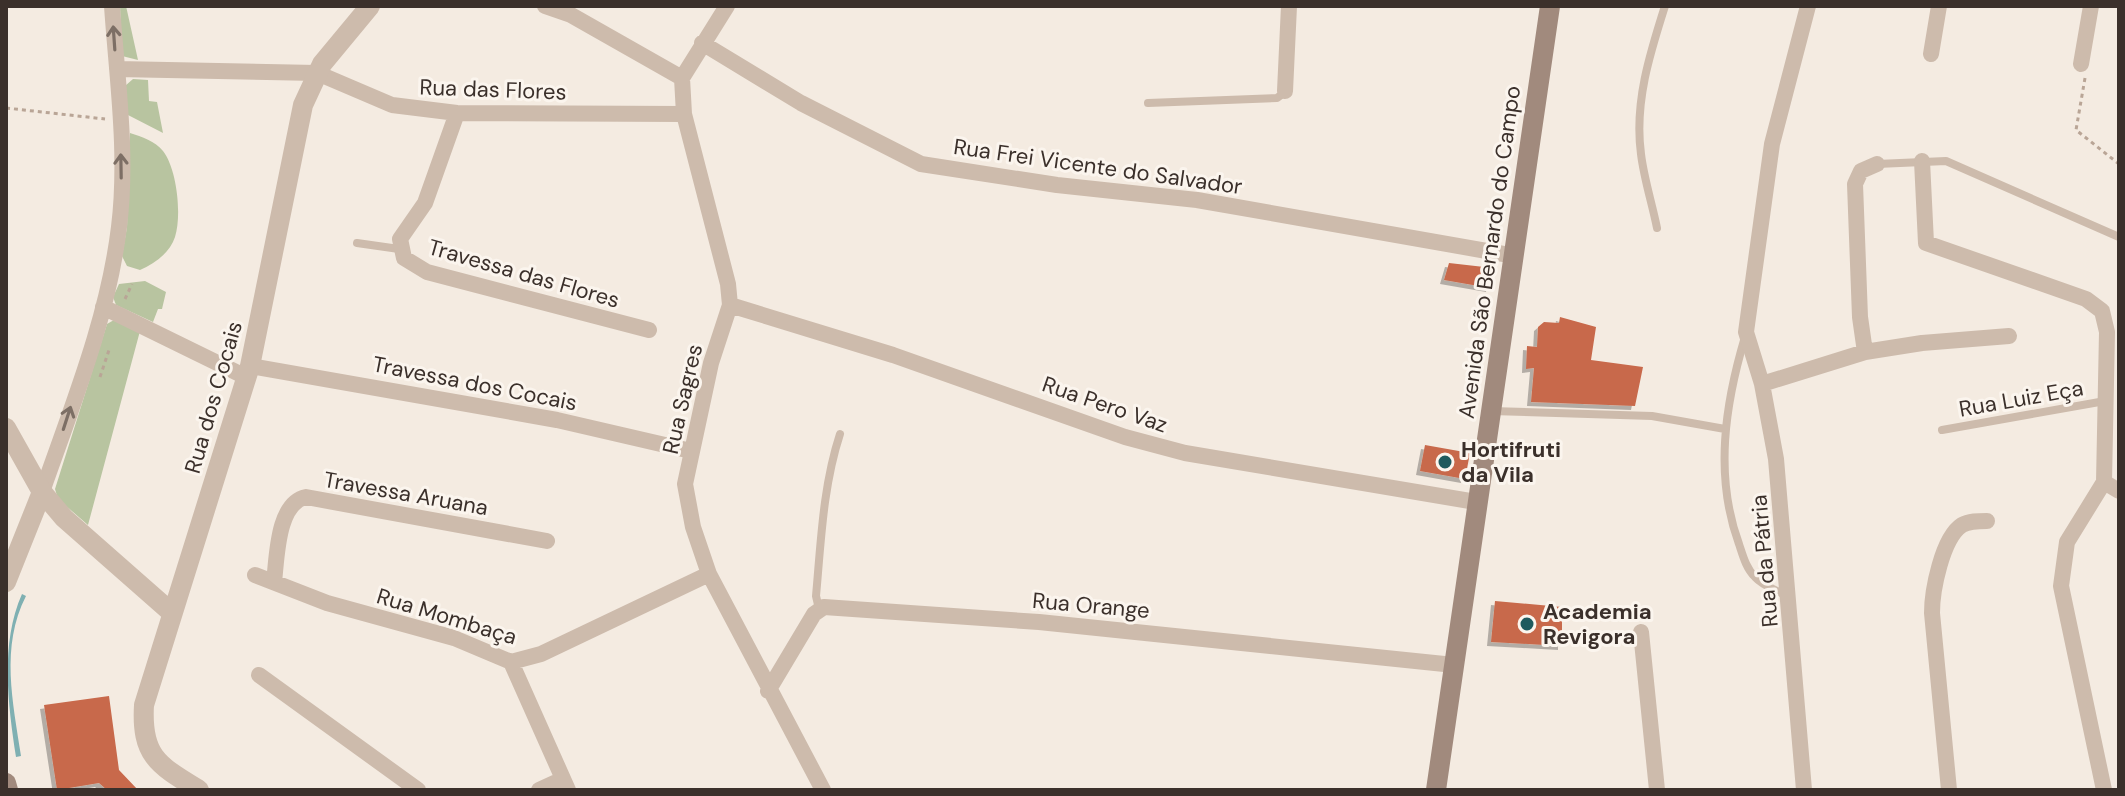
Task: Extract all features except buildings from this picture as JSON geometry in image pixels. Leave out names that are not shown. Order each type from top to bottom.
[{"type":"main road","name":"Avenida São Bernardo do Campo","points":[[1436,790],[1550,6]]},
{"type":"main road","points":[[6,783],[8,790]]},
{"type":"street","points":[[6,582],[42,492],[103,307],[119,226],[120,121],[112,6]]},
{"type":"street","name":"Rua dos Cocais","points":[[199,790],[156,761],[144,741],[144,705],[248,372],[301,114],[317,73],[370,6]]},
{"type":"street","points":[[545,6],[571,15],[682,78],[727,6]]},
{"type":"street","points":[[1285,91],[1289,6]]},
{"type":"street","points":[[1746,332],[1772,144],[1808,6]]},
{"type":"street","points":[[1931,54],[1939,6]]},
{"type":"street","points":[[2081,64],[2091,6]]},
{"type":"street","name":"Rua Frei Vicente do Salvador","points":[[702,43],[801,103],[921,164],[1057,185],[1197,200],[1515,256]]},
{"type":"street","name":"Rua das Flores","points":[[117,69],[317,73],[392,105],[457,113],[684,114]]},
{"type":"street","name":"Rua Sagres","points":[[682,78],[684,114],[728,284],[730,305],[711,363],[685,484],[693,527],[709,574],[768,691],[823,790]]},
{"type":"street","name":"Travessa das Flores","points":[[457,113],[425,203],[400,239],[399,249],[404,258],[427,272],[649,330]]},
{"type":"street","points":[[1922,161],[1926,243],[2086,299],[2102,311],[2113,334],[2105,401],[2112,486],[2067,542],[2061,586],[2104,790]]},
{"type":"street","points":[[1865,352],[1860,317],[1855,184],[1861,171],[1877,164]]},
{"type":"street","name":"Rua Pero Vaz","points":[[730,305],[893,355],[1155,445],[1476,502]]},
{"type":"street","name":"Travessa dos Cocais","points":[[103,307],[248,372],[557,420],[691,451]]},
{"type":"street","name":"Rua da Pátria","points":[[1746,332],[1762,384],[1776,459],[1804,790]]},
{"type":"street","points":[[1762,384],[1865,352],[1922,343],[2009,336]]},
{"type":"street","points":[[6,428],[42,492],[64,518],[172,613]]},
{"type":"street","name":"Travessa Aruana","points":[[274,582],[286,515],[294,503],[306,497],[547,541]]},
{"type":"street","points":[[1949,790],[1932,613],[1933,585],[1953,533],[1969,522],[1987,521]]},
{"type":"street","name":"Rua Mombaça","points":[[255,575],[327,603],[454,638],[511,662],[541,654],[709,574]]},
{"type":"street","points":[[768,691],[819,609]]},
{"type":"street","name":"Rua Orange","points":[[819,609],[1039,622],[1454,665]]},
{"type":"street","points":[[1641,632],[1657,790]]},
{"type":"street","points":[[511,662],[566,784],[539,790]]},
{"type":"street","points":[[259,675],[418,790]]},
{"type":"lane","points":[[1657,228],[1641,154],[1640,126],[1647,61],[1665,6]]},
{"type":"lane","points":[[1148,103],[1277,98],[1285,91]]},
{"type":"lane","points":[[1877,164],[1946,161],[2119,237]]},
{"type":"lane","points":[[357,243],[399,249]]},
{"type":"lane","points":[[1746,332],[1730,386],[1725,429],[1730,521],[1748,569],[1764,584],[1789,597]]},
{"type":"lane","name":"Rua Luiz Eça","points":[[1942,430],[2105,401]]},
{"type":"lane","points":[[1490,411],[1652,416],[1725,429]]},
{"type":"lane","points":[[819,609],[816,596],[825,504],[830,464],[840,434]]},
{"type":"path","points":[[2081,64],[2087,71],[2076,130],[2119,164]]},
{"type":"path","points":[[6,108],[120,121]]},
{"type":"path","points":[[121,308],[132,284]]},
{"type":"green space","points":[[120,6],[126,6],[138,60],[122,56]]},
{"type":"green space","points":[[133,79],[148,80],[149,101],[157,102],[163,133],[128,115],[125,86]]},
{"type":"green space","points":[[130,133],[152,142],[163,151],[172,169],[178,205],[173,243],[161,257],[140,270],[127,266],[122,256],[127,227]]},
{"type":"green space","points":[[145,281],[166,292],[162,309],[158,309],[153,322],[116,305],[113,297],[119,284]]},
{"type":"green space","points":[[114,320],[140,331],[88,525],[58,499],[55,489],[107,324]]},
{"type":"water","points":[[22,594],[26,596],[18,615],[11,655],[12,695],[21,756],[16,757],[10,716],[8,653],[15,613]]},
{"type":"place","name":"Hortifruti da Vila","points":[[1445,462]]},
{"type":"place","name":"Academia Revigora","points":[[1527,624]]}]
